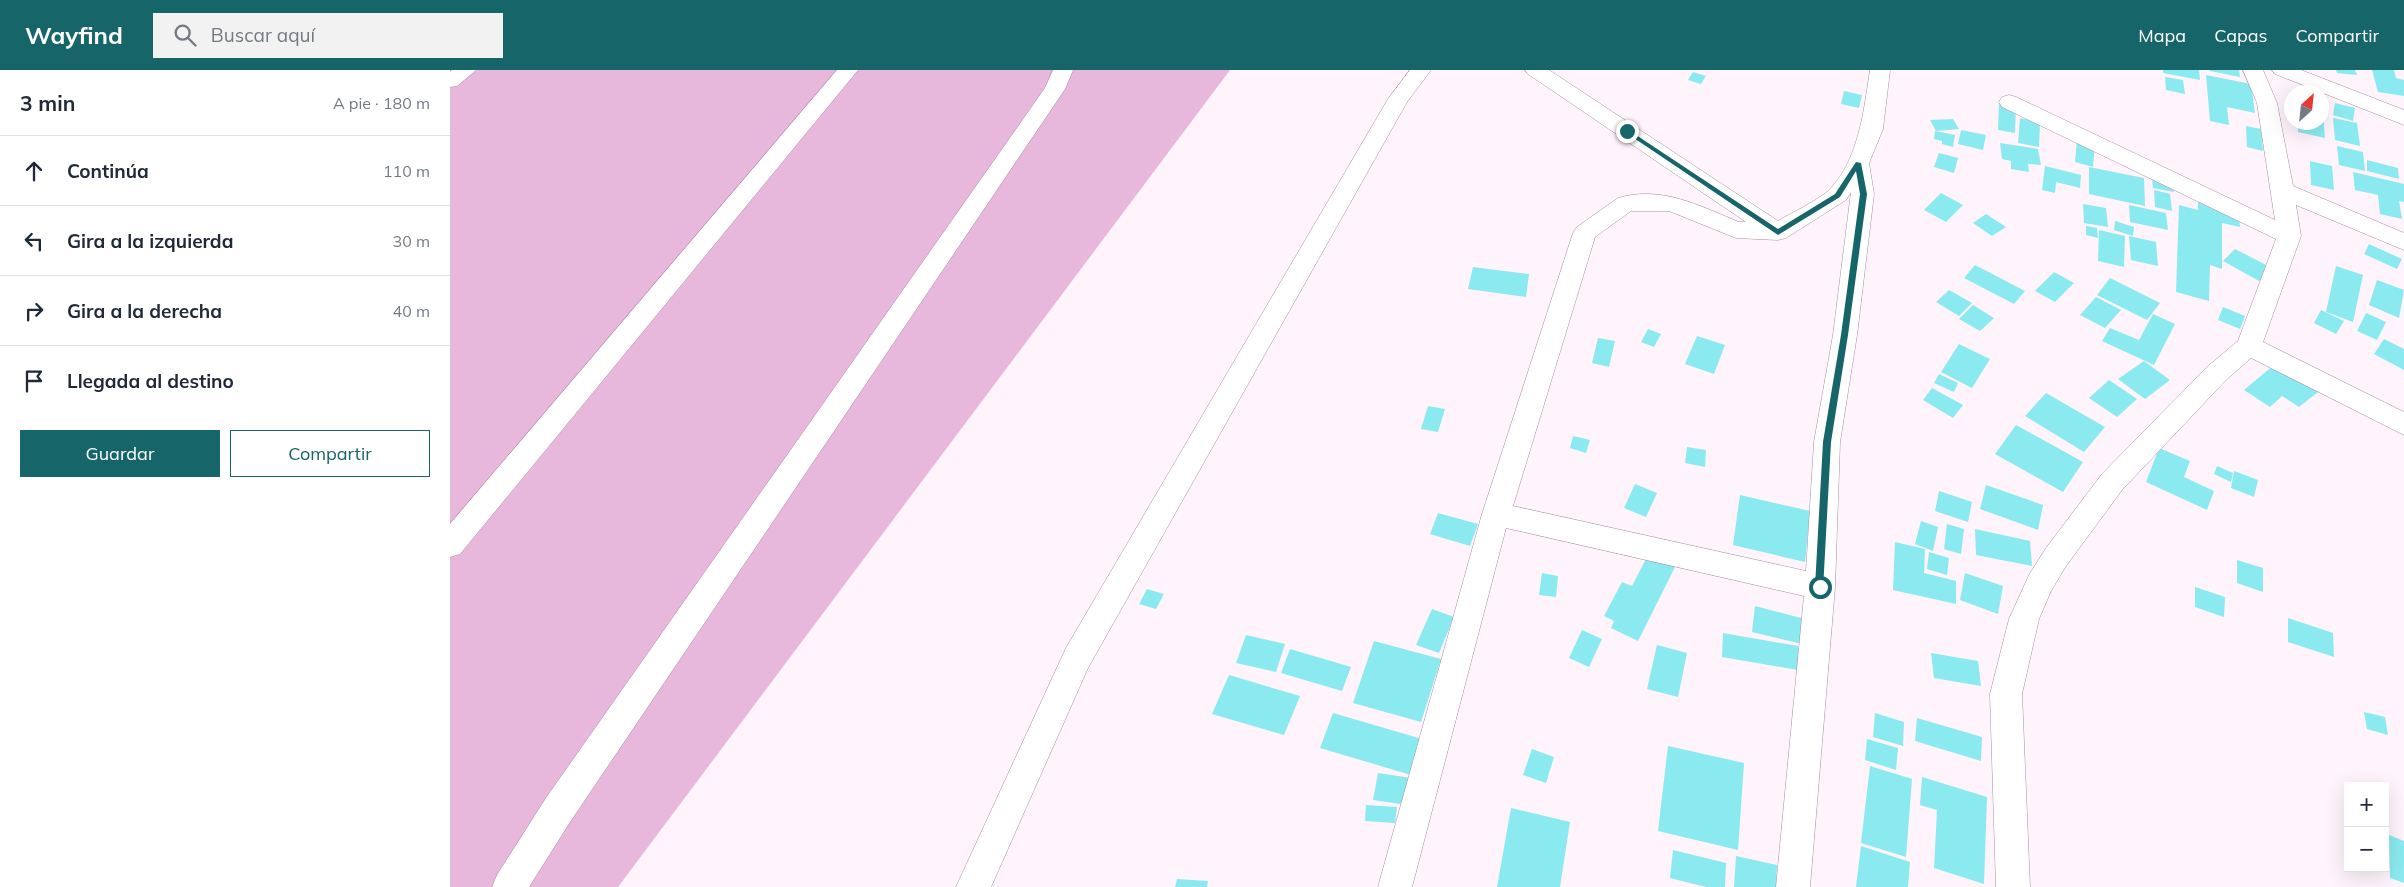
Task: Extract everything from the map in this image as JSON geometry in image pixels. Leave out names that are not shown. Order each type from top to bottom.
[{"type":"street","points":[[450,81],[466,70]]},
{"type":"street","points":[[450,545],[848,70]]},
{"type":"street","points":[[509,887],[575,786],[1055,89],[1064,70]]},
{"type":"street","points":[[973,887],[1077,658],[1398,99],[1421,70]]},
{"type":"street","points":[[1535,70],[1778,232]]},
{"type":"street","points":[[2013,887],[2008,795],[2006,694],[2024,619],[2039,584],[2056,557],[2112,482],[2216,374],[2249,346],[2288,236],[2283,190],[2267,103],[2253,70]]},
{"type":"street","points":[[2282,70],[2404,118]]},
{"type":"street","points":[[1395,887],[1496,514],[1585,233],[1626,203],[1672,204],[1736,230],[1778,232],[1838,195],[1858,163],[1872,129],[1877,71]]},
{"type":"street","points":[[2009,102],[2288,236]]},
{"type":"street","points":[[1793,887],[1820,587],[1827,442],[1845,335],[1863,194],[1858,163]]},
{"type":"street","points":[[2283,190],[2404,242]]},
{"type":"street","points":[[2249,346],[2404,424]]},
{"type":"street","points":[[1496,514],[1820,587]]},
{"type":"shaded area","points":[[450,70],[1230,70],[618,887],[450,887]]},
{"type":"building","points":[[2163,70],[2199,70],[2200,80],[2163,73]]},
{"type":"building","points":[[2239,70],[2240,77],[2210,71]]},
{"type":"building","points":[[2336,70],[2355,70],[2357,75],[2337,73]]},
{"type":"building","points":[[2372,70],[2394,70],[2396,78],[2404,80],[2404,96],[2378,92]]},
{"type":"building","points":[[1693,72],[1706,76],[1701,84],[1688,80]]},
{"type":"building","points":[[2206,75],[2251,84],[2255,113],[2227,107],[2229,125],[2210,121]]},
{"type":"building","points":[[2165,77],[2183,80],[2185,94],[2166,90]]},
{"type":"building","points":[[1844,91],[1862,95],[1859,108],[1841,104]]},
{"type":"building","points":[[1999,103],[2016,106],[2015,133],[1998,130]]},
{"type":"building","points":[[2335,103],[2355,108],[2353,121],[2333,115]]},
{"type":"building","points":[[2020,118],[2040,122],[2039,147],[2018,143]]},
{"type":"building","points":[[2333,118],[2357,123],[2360,146],[2335,140]]},
{"type":"building","points":[[1953,119],[1959,129],[1936,131],[1930,120]]},
{"type":"building","points":[[2246,126],[2261,129],[2263,151],[2247,147]]},
{"type":"building","points":[[1961,130],[1986,135],[1983,150],[1958,144]]},
{"type":"building","points":[[2298,130],[2324,130],[2325,138],[2298,132]]},
{"type":"building","points":[[1935,131],[1955,135],[1953,147],[1942,144],[1942,141],[1934,139]]},
{"type":"building","points":[[2077,140],[2095,145],[2093,167],[2075,162]]},
{"type":"building","points":[[2000,143],[2038,149],[2041,165],[2028,164],[2029,172],[2011,169],[2011,161],[2002,159]]},
{"type":"building","points":[[2337,146],[2363,152],[2365,171],[2339,165]]},
{"type":"building","points":[[1939,153],[1958,158],[1954,173],[1934,167]]},
{"type":"building","points":[[2367,160],[2398,168],[2399,179],[2367,171]]},
{"type":"building","points":[[2310,161],[2332,166],[2334,190],[2311,185]]},
{"type":"building","points":[[2045,166],[2081,175],[2080,188],[2056,182],[2055,193],[2042,190]]},
{"type":"building","points":[[2089,167],[2144,178],[2145,206],[2089,194]]},
{"type":"building","points":[[2353,172],[2404,184],[2404,202],[2399,201],[2402,219],[2380,214],[2378,195],[2355,190]]},
{"type":"building","points":[[2152,179],[2171,182],[2174,192],[2153,188]]},
{"type":"building","points":[[2154,190],[2170,194],[2172,211],[2155,207]]},
{"type":"building","points":[[1941,193],[1963,205],[1946,222],[1924,210]]},
{"type":"building","points":[[2198,200],[2239,217],[2240,227],[2222,223],[2222,269],[2210,265],[2209,301],[2176,292],[2179,205],[2198,210]]},
{"type":"building","points":[[2083,204],[2106,208],[2108,227],[2084,223]]},
{"type":"building","points":[[2129,205],[2166,213],[2168,230],[2130,222]]},
{"type":"building","points":[[1986,214],[2006,227],[1992,236],[1973,223]]},
{"type":"building","points":[[2115,221],[2134,227],[2133,236],[2114,230]]},
{"type":"building","points":[[2086,226],[2097,228],[2098,238],[2086,235]]},
{"type":"building","points":[[2099,230],[2125,236],[2124,267],[2098,261]]},
{"type":"building","points":[[2129,236],[2156,242],[2158,266],[2131,260]]},
{"type":"building","points":[[2369,244],[2402,259],[2397,269],[2364,254]]},
{"type":"building","points":[[2235,249],[2272,268],[2259,281],[2223,261]]},
{"type":"building","points":[[1975,265],[2025,291],[2014,304],[1964,278]]},
{"type":"building","points":[[2336,266],[2363,275],[2353,322],[2326,312]]},
{"type":"building","points":[[1473,267],[1529,274],[1526,297],[1468,289]]},
{"type":"building","points":[[2054,272],[2074,283],[2055,302],[2035,291]]},
{"type":"building","points":[[2110,278],[2160,303],[2147,320],[2097,295]]},
{"type":"building","points":[[2377,280],[2404,290],[2399,318],[2369,305]]},
{"type":"building","points":[[1949,290],[1972,303],[1959,316],[1936,302]]},
{"type":"building","points":[[2096,297],[2121,310],[2105,328],[2080,315]]},
{"type":"building","points":[[1973,305],[1994,318],[1980,331],[1959,319]]},
{"type":"building","points":[[2223,307],[2245,316],[2240,329],[2218,320]]},
{"type":"building","points":[[2321,310],[2344,321],[2336,334],[2314,323]]},
{"type":"building","points":[[2366,313],[2386,322],[2377,340],[2357,331]]},
{"type":"building","points":[[2153,314],[2175,324],[2154,365],[2102,341],[2110,328],[2139,340]]},
{"type":"building","points":[[1648,329],[1661,334],[1654,347],[1641,342]]},
{"type":"building","points":[[1697,336],[1725,345],[1714,374],[1685,364]]},
{"type":"building","points":[[1598,338],[1615,341],[1609,367],[1592,363]]},
{"type":"building","points":[[2384,339],[2404,349],[2404,370],[2374,354]]},
{"type":"building","points":[[1959,344],[1990,359],[1972,388],[1941,372]]},
{"type":"building","points":[[2144,361],[2170,380],[2145,399],[2118,379]]},
{"type":"building","points":[[2275,364],[2318,392],[2299,407],[2282,396],[2270,407],[2244,390]]},
{"type":"building","points":[[1939,374],[1958,383],[1954,392],[1934,383]]},
{"type":"building","points":[[2109,380],[2137,399],[2117,417],[2089,398]]},
{"type":"building","points":[[1932,388],[1963,405],[1953,418],[1923,400]]},
{"type":"building","points":[[2046,393],[2105,427],[2084,452],[2025,416]]},
{"type":"building","points":[[1428,406],[1445,409],[1438,432],[1421,429]]},
{"type":"building","points":[[2016,425],[2083,462],[2063,492],[1995,454]]},
{"type":"building","points":[[1573,436],[1590,440],[1586,453],[1570,448]]},
{"type":"building","points":[[1687,447],[1706,450],[1705,467],[1685,463]]},
{"type":"building","points":[[2159,448],[2190,461],[2184,477],[2214,491],[2207,510],[2146,482]]},
{"type":"building","points":[[2217,466],[2233,473],[2231,482],[2214,474]]},
{"type":"building","points":[[2234,471],[2258,480],[2254,497],[2231,488]]},
{"type":"building","points":[[1635,484],[1657,493],[1646,517],[1624,508]]},
{"type":"building","points":[[1986,485],[2043,505],[2038,530],[1980,509]]},
{"type":"building","points":[[1939,491],[1972,502],[1968,522],[1935,511]]},
{"type":"building","points":[[1740,495],[1810,511],[1805,562],[1733,545]]},
{"type":"building","points":[[1438,513],[1478,524],[1470,546],[1430,534]]},
{"type":"building","points":[[1921,521],[1938,527],[1933,551],[1915,544]]},
{"type":"building","points":[[1947,524],[1964,529],[1961,554],[1944,549]]},
{"type":"building","points":[[1975,529],[2030,541],[2032,566],[1976,555]]},
{"type":"building","points":[[1895,542],[1925,549],[1924,573],[1956,581],[1956,604],[1893,590]]},
{"type":"building","points":[[1650,551],[1677,563],[1638,641],[1611,628],[1614,621],[1604,616],[1622,582],[1632,586]]},
{"type":"building","points":[[1929,552],[1949,558],[1947,575],[1927,569]]},
{"type":"building","points":[[2237,560],[2263,568],[2263,592],[2237,583]]},
{"type":"building","points":[[1542,573],[1558,576],[1556,597],[1539,595]]},
{"type":"building","points":[[1965,573],[2003,586],[1998,614],[1960,600]]},
{"type":"building","points":[[2195,587],[2225,597],[2224,617],[2195,607]]},
{"type":"building","points":[[1147,589],[1164,594],[1156,609],[1139,604]]},
{"type":"building","points":[[1755,606],[1805,619],[1802,644],[1752,632]]},
{"type":"building","points":[[1432,609],[1454,617],[1439,653],[1416,645]]},
{"type":"building","points":[[2288,618],[2333,633],[2334,657],[2288,642]]},
{"type":"building","points":[[1582,630],[1602,639],[1589,667],[1569,658]]},
{"type":"building","points":[[1723,633],[1798,646],[1798,670],[1722,657]]},
{"type":"building","points":[[1246,635],[1285,644],[1276,672],[1236,663]]},
{"type":"building","points":[[1374,641],[1441,659],[1421,722],[1353,703]]},
{"type":"building","points":[[1657,645],[1687,653],[1678,697],[1647,689]]},
{"type":"building","points":[[1290,649],[1351,667],[1342,691],[1281,673]]},
{"type":"building","points":[[1931,653],[1978,661],[1981,686],[1934,678]]},
{"type":"building","points":[[1229,675],[1300,696],[1284,735],[1212,714]]},
{"type":"building","points":[[2364,712],[2385,717],[2388,735],[2367,729]]},
{"type":"building","points":[[1333,713],[1422,739],[1411,775],[1320,748]]},
{"type":"building","points":[[1875,713],[1904,722],[1903,746],[1873,737]]},
{"type":"building","points":[[1917,718],[1982,737],[1981,761],[1915,741]]},
{"type":"building","points":[[1867,739],[1898,748],[1896,770],[1865,760]]},
{"type":"building","points":[[1668,746],[1744,763],[1738,850],[1658,831]]},
{"type":"building","points":[[1532,749],[1554,757],[1546,783],[1523,775]]},
{"type":"building","points":[[1870,766],[1912,779],[1906,857],[1861,843]]},
{"type":"building","points":[[1378,773],[1411,778],[1407,805],[1373,800]]},
{"type":"building","points":[[1922,777],[1987,797],[1984,884],[1934,868],[1937,810],[1920,805]]},
{"type":"building","points":[[1366,805],[1397,807],[1395,823],[1365,821]]},
{"type":"building","points":[[1511,808],[1570,822],[1560,887],[1497,887]]},
{"type":"building","points":[[2389,835],[2404,841],[2404,883],[2390,878]]},
{"type":"building","points":[[1861,846],[1910,862],[1908,887],[1856,887]]},
{"type":"building","points":[[1673,850],[1726,863],[1725,887],[1706,887],[1670,878]]},
{"type":"building","points":[[1736,856],[1777,865],[1776,887],[1734,887]]},
{"type":"building","points":[[1177,879],[1208,881],[1207,887],[1175,887]]},
{"type":"route","points":[[1627,131],[1778,232],[1812,213],[1838,195],[1858,163],[1863,194],[1845,335],[1827,442],[1820,587]]}]
